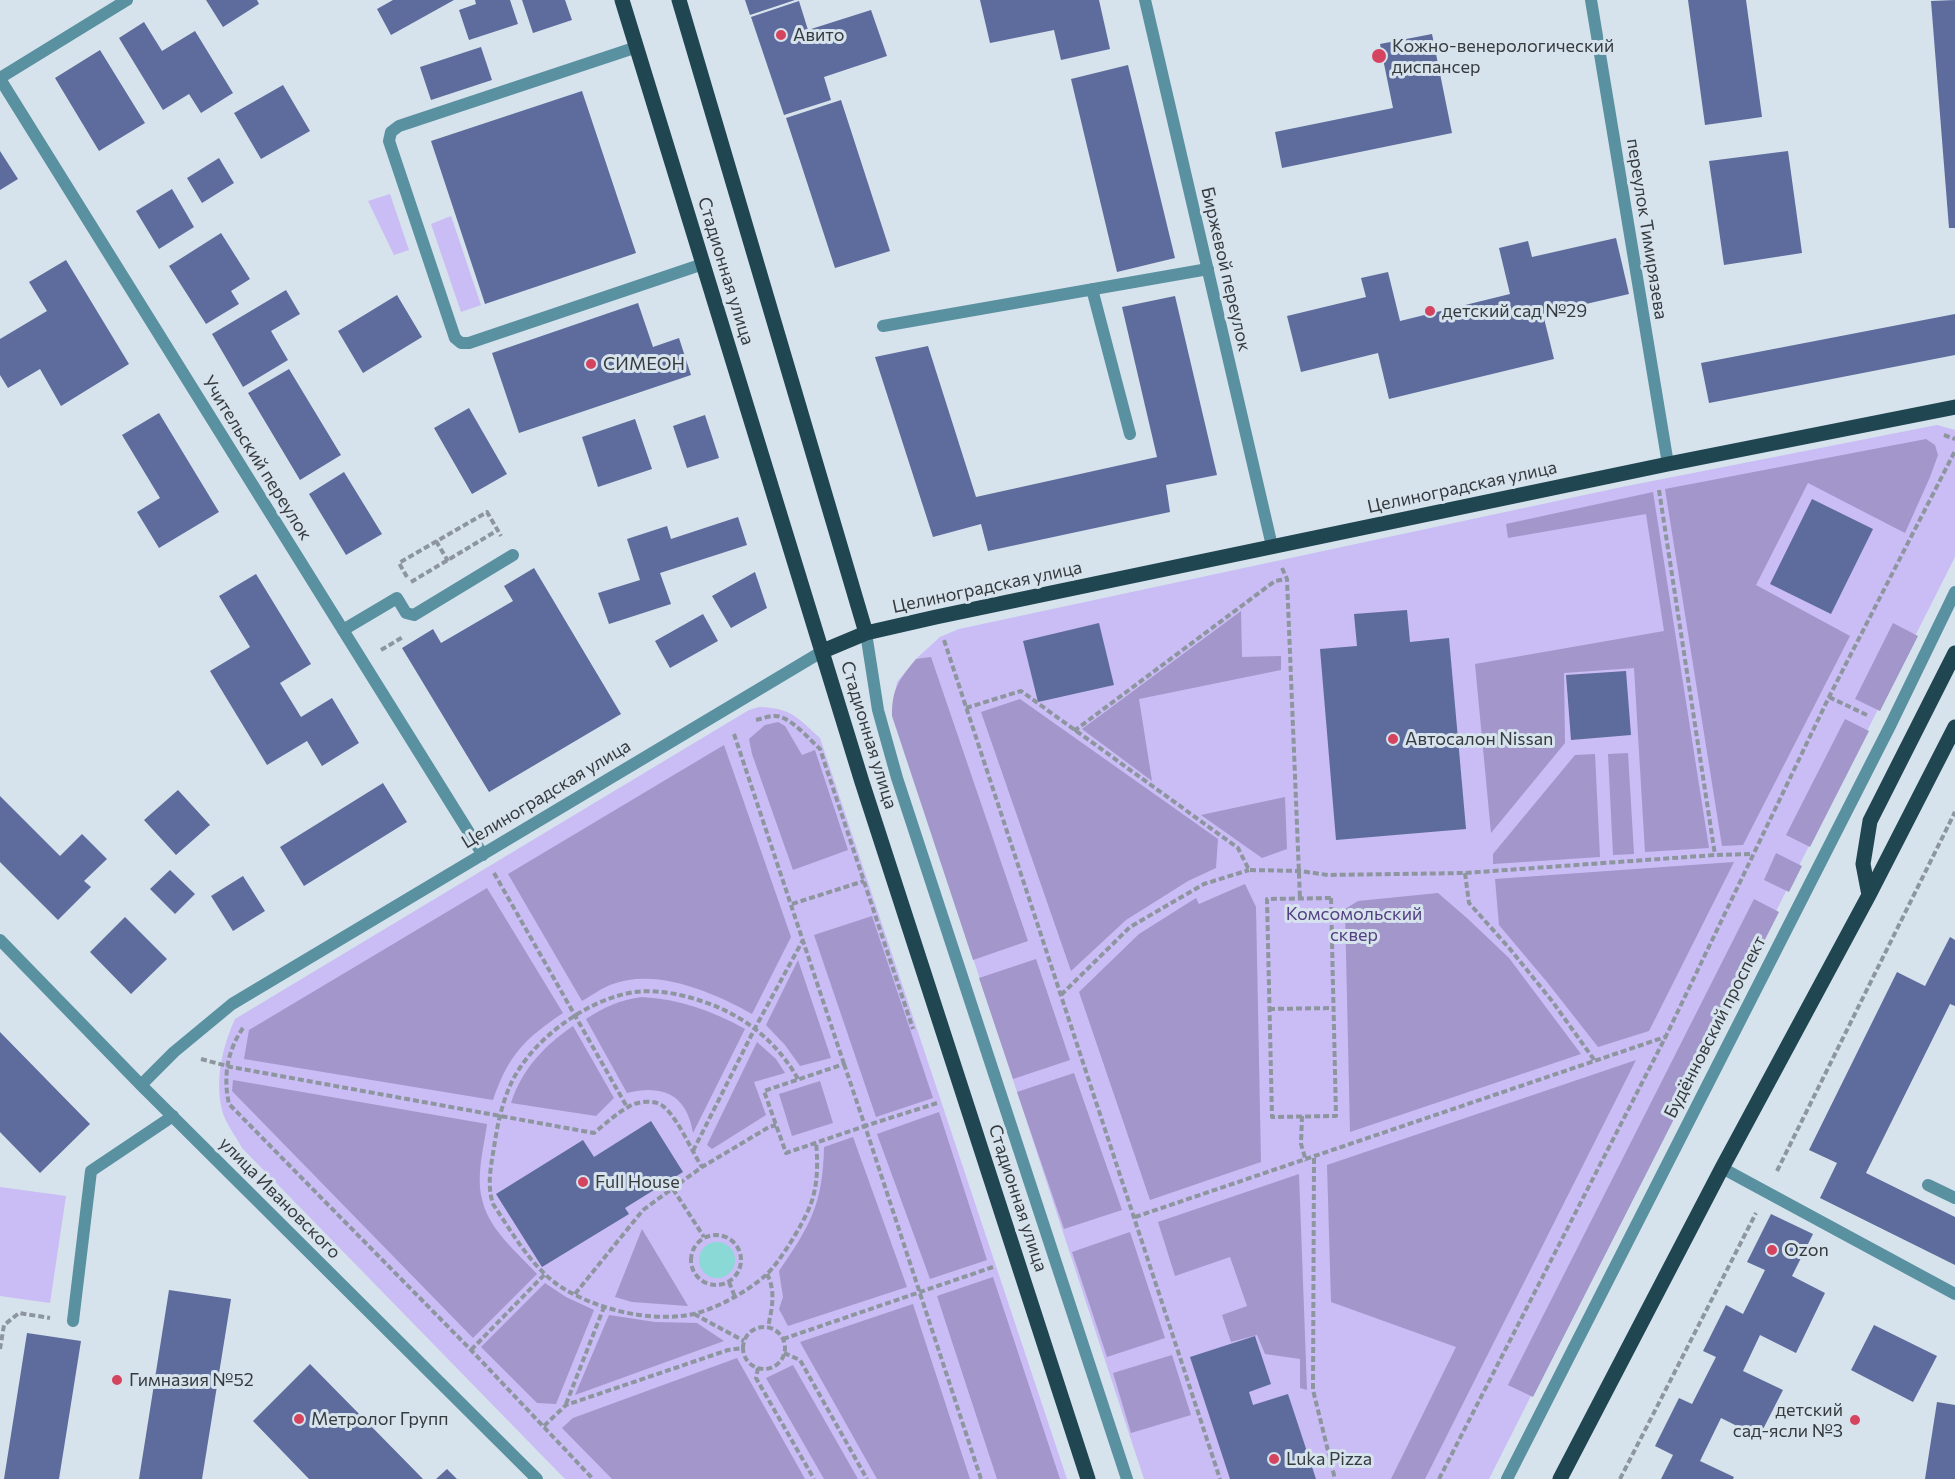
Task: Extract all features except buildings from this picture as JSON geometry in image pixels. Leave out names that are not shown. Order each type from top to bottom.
[{"type":"main road","name":"Стадионная улица","points":[[622,0],[862,782],[1088,1479]]},
{"type":"main road","name":"Стадионная улица","points":[[679,0],[866,633]]},
{"type":"main road","name":"Целиноградская улица","points":[[822,651],[866,633],[936,617],[1668,464],[1955,407]]},
{"type":"main road","points":[[1869,895],[1863,864],[1870,821],[1955,653]]},
{"type":"main road","points":[[1560,1479],[1722,1168],[1869,895],[1955,727]]},
{"type":"street","points":[[0,79],[127,0]]},
{"type":"street","name":"Биржевой переулок","points":[[1145,0],[1272,546]]},
{"type":"street","name":"переулок Тимирязева","points":[[1591,0],[1668,464]]},
{"type":"street","points":[[637,47],[399,126],[391,132],[389,141],[455,338],[461,343],[469,343],[704,264]]},
{"type":"street","name":"Учительский переулок","points":[[0,79],[483,855]]},
{"type":"street","points":[[883,326],[1208,269]]},
{"type":"street","points":[[1092,289],[1130,434]]},
{"type":"street","points":[[343,630],[397,598],[406,613],[414,615],[513,555]]},
{"type":"street","name":"Будённовский проспект","points":[[1507,1479],[1879,747],[1955,592]]},
{"type":"street","name":"Стадионная улица","points":[[866,633],[878,710],[897,778],[1126,1479]]},
{"type":"street","name":"Целиноградская улица","points":[[141,1085],[174,1052],[232,1004],[822,651]]},
{"type":"street","name":"улица Ивановского","points":[[0,940],[141,1085],[537,1479]]},
{"type":"street","points":[[73,1321],[91,1171],[173,1116]]},
{"type":"street","points":[[1722,1168],[1955,1294]]},
{"type":"street","points":[[1928,1185],[1955,1198]]},
{"type":"path","points":[[1439,1479],[1666,1036],[1829,697],[1955,451]]},
{"type":"path","points":[[1658,483],[1715,855]]},
{"type":"path","points":[[410,582],[399,563],[487,512],[513,555]]},
{"type":"path","points":[[397,598],[394,592],[498,530]]},
{"type":"path","points":[[1272,546],[1287,579],[1300,899]]},
{"type":"path","points":[[1073,731],[1275,581],[1287,579]]},
{"type":"path","points":[[936,617],[1220,1479]]},
{"type":"path","points":[[966,708],[1021,692],[1238,848],[1249,870]]},
{"type":"path","points":[[748,725],[767,717],[780,716],[820,749]]},
{"type":"path","points":[[741,730],[734,734],[981,1479]]},
{"type":"path","points":[[1620,1479],[1955,812]]},
{"type":"path","points":[[1061,994],[1130,927],[1204,884],[1249,870],[1300,871],[1328,875],[1465,873],[1753,854]]},
{"type":"path","points":[[483,855],[627,1107]]},
{"type":"path","points":[[495,876],[505,870]]},
{"type":"path","points":[[1465,873],[1470,903],[1552,1001],[1595,1061]]},
{"type":"path","points":[[792,904],[864,881]]},
{"type":"path","points":[[1331,898],[1336,1116],[1272,1117],[1267,900],[1300,899],[1331,898]]},
{"type":"path","points":[[692,1152],[803,939]]},
{"type":"path","points":[[798,1079],[774,1044],[755,1028],[728,1011],[663,991],[635,992],[606,999],[575,1016],[549,1035],[527,1059],[510,1086],[499,1117],[489,1173],[491,1198],[519,1243],[545,1274],[565,1290],[604,1307],[655,1316],[694,1314],[735,1297],[767,1274],[790,1242],[811,1205],[818,1165],[816,1142]]},
{"type":"path","points":[[1269,1009],[1334,1008]]},
{"type":"path","points":[[244,1026],[235,1040],[226,1066],[226,1089],[229,1104],[471,1350],[594,1479]]},
{"type":"path","points":[[1135,1217],[1306,1161],[1666,1036]]},
{"type":"path","points":[[174,1052],[226,1066],[594,1133],[627,1107],[649,1102],[657,1103],[664,1107],[673,1118],[702,1167]]},
{"type":"path","points":[[844,1064],[764,1091],[786,1153],[937,1103]]},
{"type":"path","points":[[1302,1116],[1301,1144],[1306,1161]]},
{"type":"path","points":[[575,1294],[643,1210],[702,1167],[776,1125]]},
{"type":"path","points":[[1314,1158],[1313,1390],[1335,1479]]},
{"type":"path","points":[[674,1189],[704,1237]]},
{"type":"path","points":[[711,1234],[728,1238],[740,1251],[740,1268],[729,1282],[711,1285],[696,1276],[690,1260],[696,1244],[704,1237],[711,1234]]},
{"type":"path","points":[[783,1339],[993,1267]]},
{"type":"path","points":[[471,1350],[545,1274]]},
{"type":"path","points":[[767,1274],[771,1281],[772,1292],[772,1309],[768,1327]]},
{"type":"path","points":[[729,1282],[735,1297]]},
{"type":"path","points":[[566,1405],[604,1307]]},
{"type":"path","points":[[0,1348],[4,1325],[19,1313],[73,1321]]},
{"type":"path","points":[[694,1314],[744,1341]]},
{"type":"path","points":[[768,1327],[780,1334],[783,1339],[784,1353],[777,1364],[772,1367],[758,1368],[747,1361],[743,1348],[744,1341],[753,1329],[768,1327]]},
{"type":"path","points":[[544,1426],[566,1405],[728,1350],[743,1348]]},
{"type":"path","points":[[784,1353],[800,1360],[867,1479]]},
{"type":"path","points":[[758,1368],[756,1378],[814,1479]]},
{"type":"green space","points":[[390,194],[409,250],[394,255],[368,201]]},
{"type":"green space","points":[[451,216],[481,305],[461,312],[431,224]]},
{"type":"green space","name":"Комсомольский сквер","points":[[1937,425],[1955,430],[1955,557],[1489,1479],[1144,1479],[892,711],[897,682],[917,658],[940,637],[959,629],[1622,487]]},
{"type":"green space","points":[[1926,439],[1935,445],[1938,455],[1905,533],[1808,483],[1756,585],[1850,636],[1743,845],[1722,846],[1665,489]]},
{"type":"green space","points":[[1653,492],[1709,848],[1645,852],[1634,668],[1564,673],[1565,743],[1491,833],[1475,664],[1664,631],[1646,514],[1508,538],[1506,524]]},
{"type":"green space","points":[[1241,611],[1242,657],[1281,656],[1281,670],[1139,699],[1152,781],[1082,729]]},
{"type":"green space","points":[[1893,623],[1918,636],[1880,711],[1855,699]]},
{"type":"green space","points":[[931,657],[1028,941],[973,960],[892,716],[893,698],[901,679],[916,659]]},
{"type":"green space","points":[[1020,699],[1218,839],[1216,868],[1188,881],[1126,920],[1071,971],[981,712]]},
{"type":"green space","points":[[759,707],[779,709],[793,715],[820,738],[1067,1479],[565,1479],[242,1148],[223,1115],[219,1087],[221,1064],[226,1041],[235,1019],[749,710]]},
{"type":"green space","points":[[1845,719],[1869,731],[1810,847],[1786,835]]},
{"type":"green space","points":[[778,722],[785,726],[802,755],[815,750],[848,850],[793,870],[752,754],[749,739],[765,725]]},
{"type":"green space","points":[[724,745],[791,937],[752,1014],[702,990],[665,980],[628,980],[610,985],[582,1001],[508,874]]},
{"type":"green space","points":[[1628,753],[1634,854],[1613,855],[1608,754]]},
{"type":"green space","points":[[1595,754],[1600,857],[1493,864],[1493,854],[1575,755]]},
{"type":"green space","points":[[1285,797],[1287,849],[1262,858],[1201,815]]},
{"type":"green space","points":[[1776,853],[1802,866],[1789,892],[1764,880]]},
{"type":"green space","points":[[1734,862],[1649,1031],[1598,1047],[1499,925],[1495,879]]},
{"type":"green space","points":[[1245,884],[1256,907],[1261,1162],[1150,1200],[1079,992],[1139,934],[1196,898],[1199,904]]},
{"type":"green space","points":[[487,888],[563,1013],[538,1031],[519,1050],[511,1060],[493,1100],[244,1059],[249,1030]]},
{"type":"green space","points":[[1438,893],[1509,958],[1581,1054],[1350,1132],[1345,909],[1358,901]]},
{"type":"green space","points":[[1754,899],[1779,912],[1533,1397],[1508,1385]]},
{"type":"green space","points":[[872,916],[933,1098],[876,1117],[814,935]]},
{"type":"green space","points":[[1036,959],[1070,1060],[1013,1079],[979,978]]},
{"type":"green space","points":[[798,960],[831,1058],[800,1066],[785,1045],[766,1025]]},
{"type":"green space","points":[[642,997],[669,1000],[695,1007],[745,1029],[693,1133],[685,1109],[671,1095],[652,1090],[627,1093],[586,1019],[612,1005]]},
{"type":"green space","points":[[573,1026],[614,1098],[596,1116],[511,1103],[521,1079],[535,1059]]},
{"type":"green space","points":[[757,1042],[776,1059],[785,1073],[754,1082],[766,1115],[712,1149],[707,1145]]},
{"type":"green space","points":[[1636,1060],[1425,1479],[1391,1479],[1456,1347],[1331,1302],[1327,1165]]},
{"type":"green space","points":[[1074,1073],[1122,1210],[1064,1229],[1017,1092]]},
{"type":"green space","points":[[233,1080],[487,1124],[480,1180],[485,1210],[505,1240],[537,1274],[473,1338],[232,1091]]},
{"type":"green space","points":[[820,1081],[833,1123],[792,1136],[779,1094]]},
{"type":"green space","points":[[939,1112],[987,1260],[930,1279],[877,1134]]},
{"type":"green space","points":[[853,1137],[907,1287],[788,1326],[779,1309],[783,1297],[779,1271],[799,1241],[813,1214],[821,1184],[824,1147]]},
{"type":"green space","points":[[1299,1174],[1307,1390],[1300,1388],[1300,1359],[1265,1354],[1257,1335],[1231,1342],[1222,1315],[1247,1306],[1230,1257],[1175,1276],[1158,1222]]},
{"type":"green space","points":[[0,1187],[66,1196],[50,1303],[0,1296]]},
{"type":"green space","points":[[642,1229],[688,1306],[632,1302],[615,1297]]},
{"type":"green space","points":[[1130,1232],[1165,1338],[1107,1357],[1072,1252]]},
{"type":"green space","points":[[993,1277],[1060,1479],[997,1479],[937,1296]]},
{"type":"green space","points":[[545,1283],[566,1297],[594,1310],[556,1404],[537,1403],[481,1347]]},
{"type":"green space","points":[[913,1304],[970,1479],[877,1479],[800,1342]]},
{"type":"green space","points":[[609,1315],[655,1322],[697,1323],[724,1341],[575,1395]]},
{"type":"green space","points":[[1172,1355],[1191,1415],[1131,1433],[1113,1373]]},
{"type":"green space","points":[[737,1358],[805,1479],[612,1479],[562,1428],[573,1418]]},
{"type":"green space","points":[[793,1365],[858,1479],[824,1479],[766,1378]]},
{"type":"shaded area","points":[[717,1242],[730,1247],[735,1260],[730,1273],[717,1278],[704,1273],[699,1260],[704,1247]]},
{"type":"place","name":"Авито","points":[[781,35]]},
{"type":"place","name":"Кожно-венерологический диспансер","points":[[1379,56]]},
{"type":"place","name":"детский сад №29","points":[[1430,311]]},
{"type":"place","name":"СИМЕОН","points":[[591,364]]},
{"type":"place","name":"Автосалон Nissan","points":[[1393,739]]},
{"type":"place","name":"Full House","points":[[583,1182]]},
{"type":"place","name":"Ozon","points":[[1772,1250]]},
{"type":"place","name":"Гимназия №52","points":[[117,1380]]},
{"type":"place","name":"Метролог Групп","points":[[299,1419]]},
{"type":"place","name":"детский сад-ясли №3","points":[[1855,1420]]},
{"type":"place","name":"Luka Pizza","points":[[1274,1459]]}]
